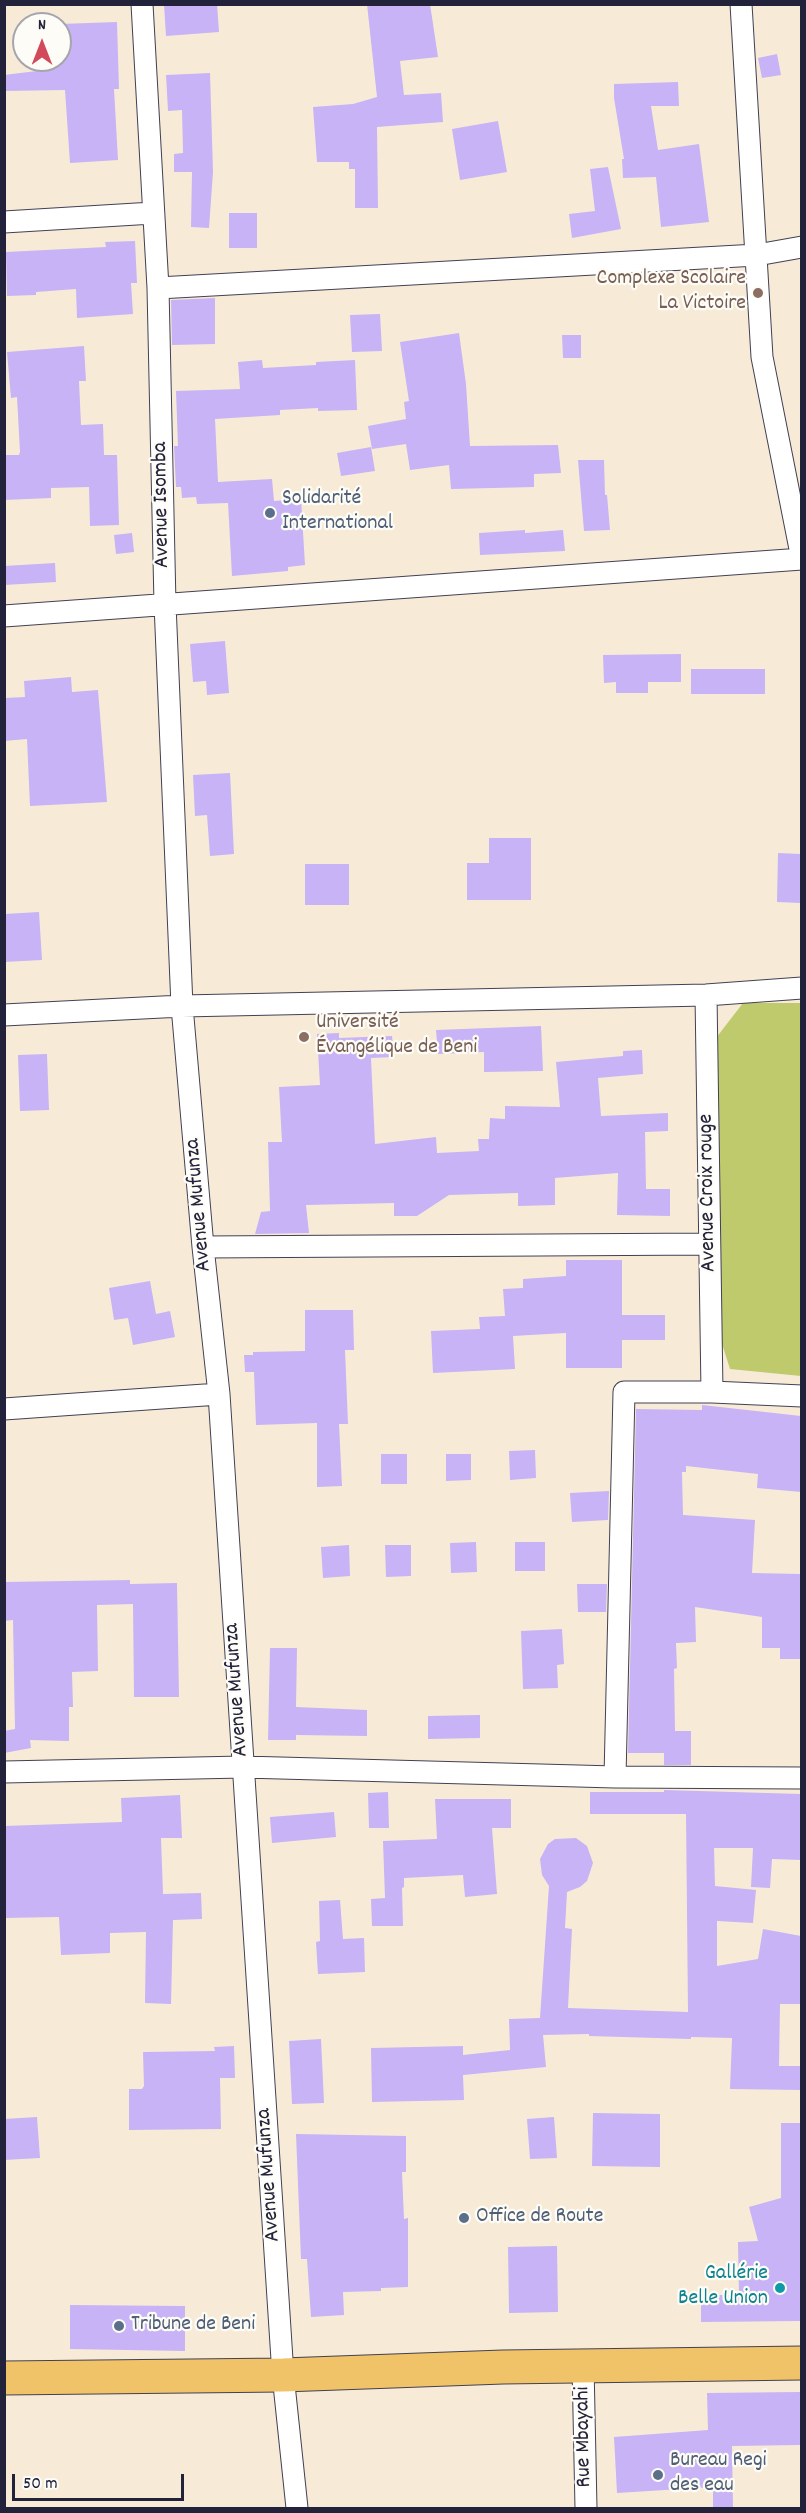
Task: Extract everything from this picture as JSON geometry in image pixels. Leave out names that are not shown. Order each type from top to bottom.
[{"type":"highway","points":[[4,2378],[283,2375],[583,2365],[801,2363]]},
{"type":"street","name":"Avenue Isomba","points":[[142,4],[158,288],[165,604],[182,1006]]},
{"type":"street","points":[[4,616],[801,559],[762,357],[741,4]]},
{"type":"street","points":[[4,222],[153,213]]},
{"type":"street","points":[[158,288],[757,255],[801,247]]},
{"type":"street","points":[[4,1015],[182,1006],[706,995],[801,988]]},
{"type":"street","name":"Avenue Croix rouge","points":[[706,995],[712,1392]]},
{"type":"street","name":"Avenue Mufunza","points":[[182,1006],[203,1247],[219,1394],[283,2375],[297,2508]]},
{"type":"street","points":[[203,1247],[709,1244]]},
{"type":"street","points":[[615,1777],[624,1392],[712,1392],[801,1396]]},
{"type":"street","points":[[4,1409],[219,1394]]},
{"type":"street","points":[[4,1772],[243,1767],[615,1777],[801,1778]]},
{"type":"street","name":"Rue Mbayahi","points":[[583,2365],[586,2508]]},
{"type":"green space","points":[[743,1003],[801,1003],[801,1376],[730,1369],[718,1331],[716,1038]]},
{"type":"building","points":[[164,4],[217,4],[219,32],[166,36]]},
{"type":"building","points":[[367,4],[430,4],[438,57],[400,61],[404,95],[441,93],[443,122],[377,127],[378,208],[355,208],[355,169],[349,169],[349,162],[317,162],[313,107],[353,104],[377,97]]},
{"type":"building","points":[[117,22],[119,89],[114,89],[118,160],[70,163],[65,90],[4,91],[4,75],[29,72],[72,72],[72,24]]},
{"type":"building","points":[[777,54],[781,75],[762,78],[758,58]]},
{"type":"building","points":[[210,73],[213,172],[209,228],[191,227],[192,172],[174,172],[174,154],[183,153],[182,110],[168,111],[166,75]]},
{"type":"building","points":[[678,82],[679,106],[651,106],[658,150],[699,144],[709,222],[661,227],[656,177],[623,178],[622,159],[624,159],[614,98],[614,84]]},
{"type":"building","points":[[498,121],[507,172],[460,180],[452,129]]},
{"type":"building","points":[[608,167],[621,229],[572,238],[569,214],[595,211],[590,169]]},
{"type":"building","points":[[229,213],[257,213],[257,248],[229,248]]},
{"type":"building","points":[[135,241],[137,283],[131,283],[133,314],[77,318],[76,289],[36,292],[36,295],[7,296],[6,252],[106,247],[105,242]]},
{"type":"building","points":[[215,298],[215,344],[172,345],[171,300]]},
{"type":"building","points":[[380,314],[382,351],[352,352],[350,315]]},
{"type":"building","points":[[459,333],[466,384],[470,446],[558,445],[561,473],[534,474],[534,487],[451,489],[449,465],[410,470],[406,444],[372,449],[368,426],[406,419],[404,402],[409,401],[400,342]]},
{"type":"building","points":[[562,335],[581,335],[581,358],[563,358]]},
{"type":"building","points":[[84,346],[86,381],[79,381],[81,425],[103,424],[104,455],[117,455],[119,525],[90,526],[89,487],[51,488],[51,498],[4,500],[4,455],[19,455],[20,452],[17,397],[11,398],[7,352]]},
{"type":"building","points":[[262,360],[263,368],[355,360],[357,410],[318,411],[318,408],[280,410],[280,415],[215,419],[218,482],[272,479],[274,501],[301,499],[305,565],[288,567],[288,571],[232,576],[228,503],[197,504],[196,497],[182,498],[181,487],[176,487],[174,446],[178,446],[176,391],[240,389],[238,362]]},
{"type":"building","points":[[371,447],[375,471],[341,476],[337,453]]},
{"type":"building","points":[[578,460],[604,460],[605,495],[607,495],[610,530],[584,531]]},
{"type":"building","points":[[525,530],[525,533],[563,530],[565,551],[480,555],[479,533]]},
{"type":"building","points":[[132,533],[134,552],[116,554],[114,535]]},
{"type":"building","points":[[55,563],[56,582],[4,585],[4,566]]},
{"type":"building","points":[[225,641],[229,693],[207,695],[206,681],[193,682],[190,644]]},
{"type":"building","points":[[681,654],[681,682],[648,682],[648,693],[616,693],[616,682],[604,683],[603,655]]},
{"type":"building","points":[[691,669],[765,669],[765,694],[691,694]]},
{"type":"building","points":[[71,677],[72,692],[98,690],[107,802],[30,806],[27,739],[4,741],[4,698],[25,697],[24,681]]},
{"type":"building","points":[[230,773],[234,854],[210,856],[207,815],[195,816],[193,775]]},
{"type":"building","points":[[489,838],[531,838],[531,900],[467,900],[467,863],[489,863]]},
{"type":"building","points":[[778,853],[801,854],[801,903],[777,902]]},
{"type":"building","points":[[305,864],[349,864],[349,905],[305,905]]},
{"type":"building","points":[[39,912],[42,960],[4,962],[4,914]]},
{"type":"building","points":[[541,1026],[543,1071],[484,1072],[484,1052],[438,1054],[436,1030]]},
{"type":"building","points":[[339,1033],[339,1038],[392,1036],[394,1057],[371,1058],[375,1144],[436,1137],[437,1153],[479,1151],[478,1139],[489,1139],[490,1118],[505,1119],[505,1106],[560,1107],[556,1062],[623,1056],[623,1051],[642,1050],[643,1074],[598,1078],[601,1116],[668,1113],[668,1131],[645,1132],[646,1189],[670,1189],[670,1216],[617,1215],[618,1173],[555,1178],[555,1205],[518,1206],[518,1193],[449,1195],[417,1216],[394,1216],[394,1203],[306,1205],[309,1233],[255,1234],[261,1212],[270,1211],[268,1142],[282,1142],[279,1087],[320,1085],[317,1034]]},
{"type":"building","points":[[47,1054],[49,1110],[20,1111],[18,1055]]},
{"type":"building","points":[[566,1260],[622,1260],[622,1315],[665,1315],[665,1340],[622,1340],[622,1368],[566,1368],[566,1333],[513,1336],[515,1369],[433,1373],[431,1331],[480,1329],[479,1317],[505,1316],[503,1289],[523,1288],[523,1279],[566,1276]]},
{"type":"building","points":[[150,1281],[156,1314],[170,1311],[175,1337],[133,1345],[128,1318],[114,1320],[109,1288]]},
{"type":"building","points":[[305,1310],[353,1310],[354,1350],[345,1350],[348,1424],[339,1424],[342,1486],[317,1487],[317,1423],[256,1425],[254,1372],[245,1372],[244,1355],[253,1355],[253,1352],[305,1351]]},
{"type":"building","points":[[702,1405],[801,1416],[801,1492],[757,1488],[758,1474],[686,1466],[686,1472],[682,1472],[683,1515],[755,1520],[752,1573],[801,1574],[801,1659],[780,1659],[780,1648],[762,1648],[762,1617],[695,1607],[696,1642],[676,1643],[677,1668],[674,1669],[675,1731],[691,1731],[691,1765],[664,1765],[664,1753],[628,1753],[636,1409],[702,1410]]},
{"type":"building","points":[[535,1450],[536,1478],[510,1480],[509,1451]]},
{"type":"building","points":[[381,1454],[407,1454],[407,1484],[381,1484]]},
{"type":"building","points":[[446,1454],[471,1454],[471,1480],[446,1481]]},
{"type":"building","points":[[609,1491],[608,1520],[572,1522],[570,1493]]},
{"type":"building","points":[[476,1542],[477,1572],[451,1573],[450,1543]]},
{"type":"building","points":[[515,1542],[545,1542],[545,1571],[515,1571]]},
{"type":"building","points":[[349,1545],[350,1576],[323,1578],[321,1547]]},
{"type":"building","points":[[385,1545],[411,1545],[411,1576],[386,1577]]},
{"type":"building","points":[[130,1580],[130,1584],[177,1583],[179,1697],[134,1697],[133,1604],[97,1605],[98,1671],[72,1672],[73,1707],[69,1707],[69,1741],[30,1740],[31,1748],[4,1753],[4,1731],[15,1729],[13,1620],[4,1621],[4,1582]]},
{"type":"building","points":[[577,1584],[607,1584],[606,1612],[578,1612]]},
{"type":"building","points":[[562,1629],[564,1664],[557,1665],[558,1688],[523,1689],[521,1631]]},
{"type":"building","points":[[270,1648],[297,1648],[296,1707],[367,1710],[367,1736],[296,1735],[296,1740],[268,1740]]},
{"type":"building","points":[[480,1715],[480,1738],[428,1739],[428,1716]]},
{"type":"building","points":[[664,1790],[801,1794],[801,1860],[772,1859],[770,1888],[751,1887],[753,1848],[714,1848],[715,1886],[756,1890],[753,1923],[717,1921],[717,1966],[758,1959],[763,1929],[801,1936],[801,2004],[780,2004],[779,2066],[801,2066],[801,2090],[730,2089],[732,2038],[543,2035],[546,2067],[463,2075],[464,2100],[372,2102],[371,2048],[463,2046],[463,2055],[510,2050],[509,2019],[540,2018],[549,1886],[542,1875],[540,1859],[548,1844],[555,1839],[576,1838],[587,1846],[593,1863],[587,1881],[580,1887],[567,1892],[565,1928],[572,1929],[568,2008],[688,2012],[686,1814],[590,1814],[590,1792],[664,1792]]},
{"type":"building","points":[[388,1792],[389,1828],[369,1828],[368,1793]]},
{"type":"building","points":[[180,1795],[182,1838],[161,1838],[163,1894],[201,1893],[202,1919],[173,1920],[171,2004],[145,2003],[146,1932],[110,1933],[110,1953],[61,1955],[59,1917],[4,1918],[4,1826],[122,1822],[121,1798]]},
{"type":"building","points":[[435,1799],[511,1799],[511,1828],[492,1828],[497,1894],[465,1897],[463,1875],[404,1878],[403,1926],[372,1926],[371,1899],[385,1898],[383,1841],[437,1839]]},
{"type":"building","points":[[334,1812],[336,1837],[272,1843],[270,1817]]},
{"type":"building","points":[[340,1900],[343,1939],[364,1938],[365,1972],[318,1974],[316,1942],[320,1941],[319,1901]]},
{"type":"building","points":[[321,2039],[324,2103],[292,2104],[289,2041]]},
{"type":"building","points":[[234,2046],[235,2078],[220,2078],[221,2129],[129,2130],[129,2089],[142,2089],[144,2086],[143,2052],[215,2051],[214,2047]]},
{"type":"building","points":[[593,2113],[660,2114],[660,2167],[592,2166]]},
{"type":"building","points":[[37,2117],[40,2158],[4,2160],[4,2119]]},
{"type":"building","points":[[554,2117],[557,2158],[530,2159],[527,2119]]},
{"type":"building","points":[[781,2123],[801,2123],[801,2321],[701,2322],[701,2295],[739,2295],[738,2242],[758,2241],[749,2207],[781,2198]]},
{"type":"building","points":[[296,2134],[406,2136],[406,2172],[402,2172],[404,2219],[408,2218],[408,2287],[381,2288],[381,2291],[343,2292],[344,2315],[311,2317],[307,2259],[301,2259]]},
{"type":"building","points":[[557,2246],[558,2312],[509,2313],[508,2247]]},
{"type":"building","points":[[70,2305],[185,2306],[185,2351],[70,2349]]},
{"type":"building","points":[[801,2392],[801,2445],[732,2446],[733,2508],[713,2508],[713,2487],[617,2493],[614,2437],[708,2430],[707,2393]]},
{"type":"place","name":"Complexe Scolaire La Victoire","points":[[758,293]]},
{"type":"place","name":"Solidarité International","points":[[270,513]]},
{"type":"place","name":"Université Évangélique de Beni","points":[[304,1037]]},
{"type":"place","name":"Office de Route","points":[[464,2218]]},
{"type":"place","name":"Gallérie Belle Union","points":[[780,2288]]},
{"type":"place","name":"Tribune de Beni","points":[[119,2326]]},
{"type":"place","name":"Bureau Regi des eau","points":[[658,2475]]}]
